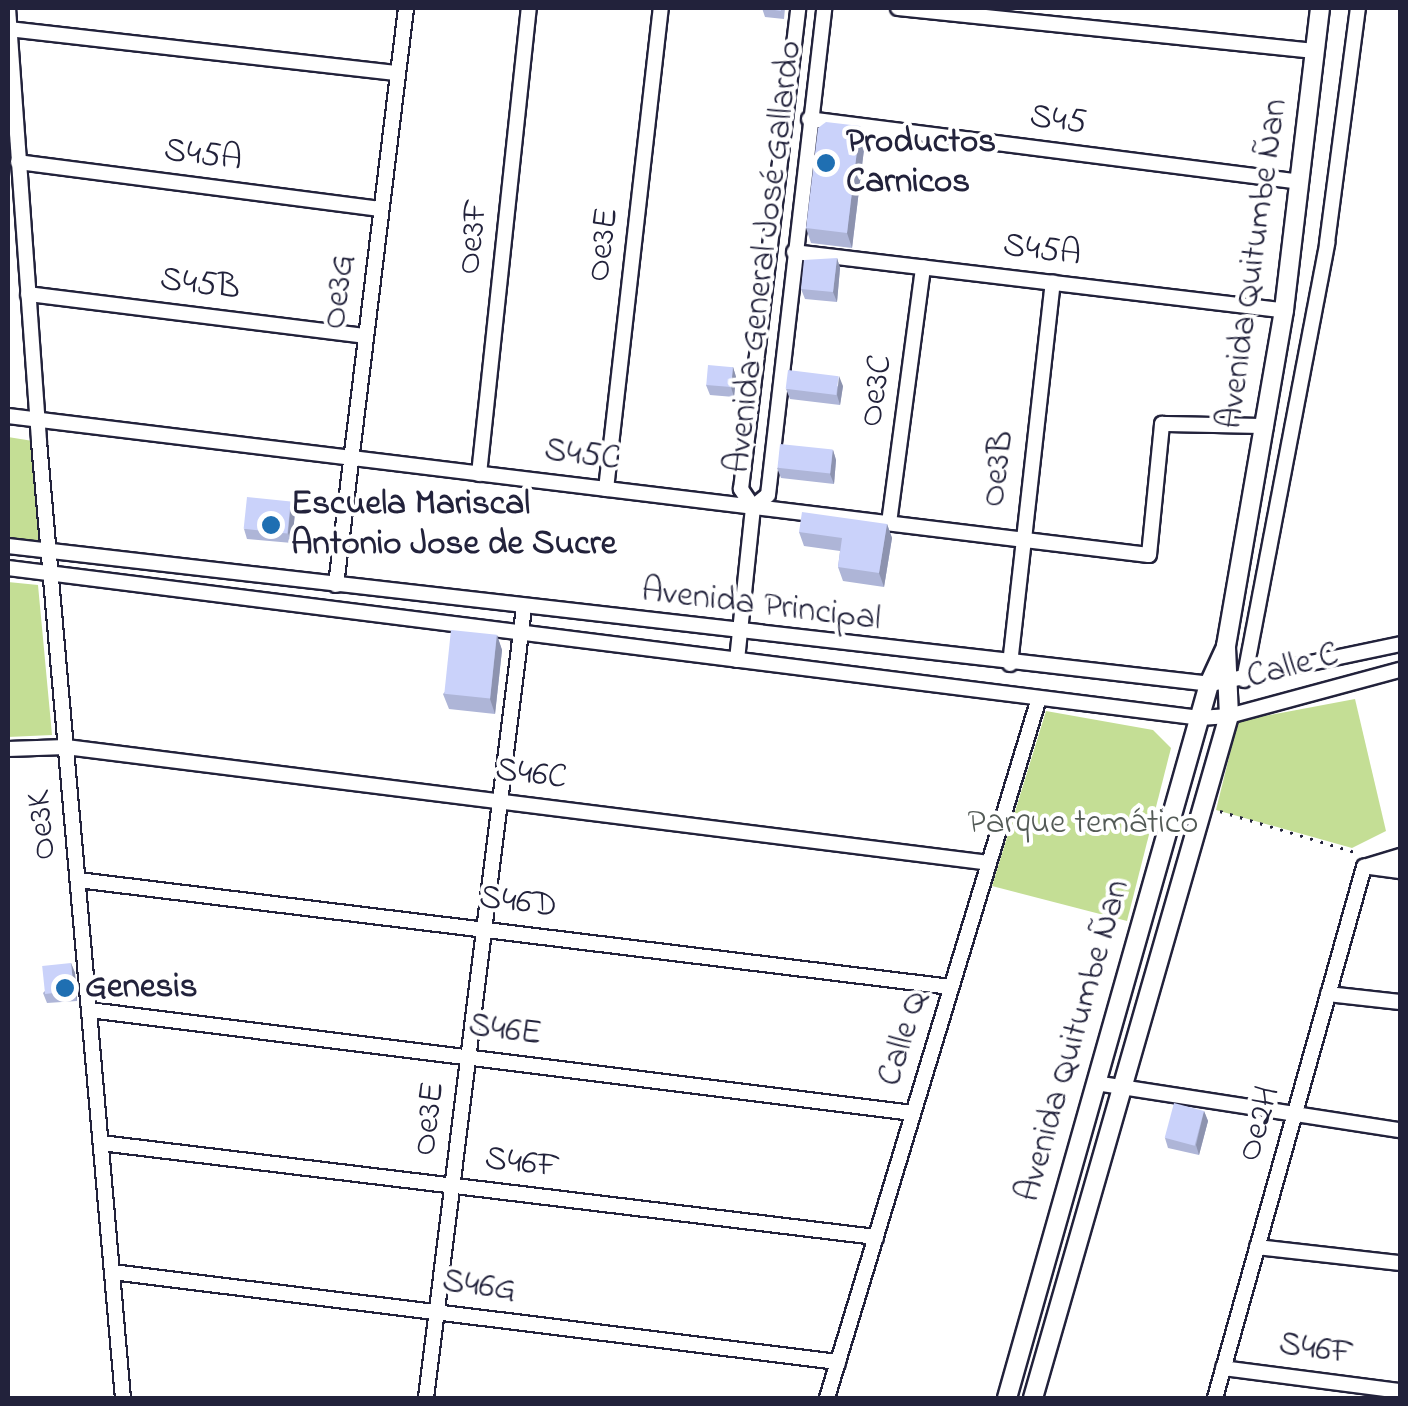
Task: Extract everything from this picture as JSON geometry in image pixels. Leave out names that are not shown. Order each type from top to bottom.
[{"type":"street","name":"Oe3K","points":[[8,8],[37,420],[123,1398]]},
{"type":"street","name":"Oe3G","points":[[336,585],[406,8]]},
{"type":"street","name":"Oe3F","points":[[479,474],[529,8]]},
{"type":"street","name":"Oe3E","points":[[606,489],[661,8]]},
{"type":"street","name":"Avenida General José Gallardo","points":[[736,660],[753,507],[741,489],[798,8]]},
{"type":"street","name":"Avenida General José Gallardo","points":[[753,507],[768,494],[824,8]]},
{"type":"street","points":[[898,8],[1315,52]]},
{"type":"street","name":"Avenida Quitumbe Ñan","points":[[1033,1398],[1127,1090],[1229,716],[1223,683],[1226,646],[1284,310],[1320,8]]},
{"type":"street","points":[[1223,683],[1327,242],[1358,8]]},
{"type":"street","points":[[8,30],[398,73]]},
{"type":"street","name":"S45","points":[[809,119],[1300,182]]},
{"type":"street","name":"S45A","points":[[18,162],[380,209]]},
{"type":"street","name":"S45A","points":[[794,252],[1284,310]]},
{"type":"street","name":"Oe3C","points":[[889,523],[924,267]]},
{"type":"street","name":"Oe3B","points":[[1010,664],[1020,540],[1053,282]]},
{"type":"street","name":"S45B","points":[[28,294],[365,336]]},
{"type":"street","name":"S45C","points":[[8,416],[1149,555],[1162,424],[1266,426]]},
{"type":"street","name":"Avenida Principal","points":[[8,546],[740,634],[1223,683]]},
{"type":"street","name":"Avenida Principal","points":[[8,568],[1200,718]]},
{"type":"street","name":"Oe3E","points":[[426,1398],[524,608]]},
{"type":"street","name":"Calle C","points":[[1223,683],[1400,644]]},
{"type":"street","name":"Calle C","points":[[1200,718],[1229,716],[1400,670]]},
{"type":"street","name":"Avenida Quitumbe Ñan","points":[[1006,1398],[1200,718],[1223,683]]},
{"type":"street","name":"Calle Q","points":[[827,1398],[1039,698]]},
{"type":"street","name":"S46C","points":[[8,748],[66,747],[989,864]]},
{"type":"street","points":[[1364,866],[1400,856]]},
{"type":"street","points":[[1364,866],[1400,871]]},
{"type":"street","name":"Oe2H","points":[[1215,1398],[1364,866]]},
{"type":"street","name":"S46D","points":[[78,880],[951,987]]},
{"type":"street","points":[[1328,994],[1400,1002]]},
{"type":"street","name":"S46E","points":[[89,1010],[913,1113]]},
{"type":"street","points":[[1095,1083],[1400,1130]]},
{"type":"street","name":"S46F","points":[[101,1143],[876,1237]]},
{"type":"street","points":[[1258,1247],[1400,1263]]},
{"type":"street","name":"S46G","points":[[112,1272],[838,1362]]},
{"type":"street","name":"S46F","points":[[1223,1368],[1400,1390]]},
{"type":"path","points":[[1204,807],[1352,848],[1364,866]]},
{"type":"green space","points":[[8,437],[39,442],[49,551],[8,546]]},
{"type":"green space","points":[[8,582],[38,585],[52,735],[8,737]]},
{"type":"green space","points":[[1355,699],[1386,831],[1352,848],[1216,810],[1238,721]]},
{"type":"green space","name":"Parque temático","points":[[1046,711],[1153,730],[1171,748],[1127,921],[992,886]]},
{"type":"building","points":[[826,122],[860,126],[847,233],[806,228],[818,128]]},
{"type":"building","points":[[837,258],[833,292],[801,289],[804,260]]},
{"type":"building","points":[[708,365],[733,367],[731,387],[706,385]]},
{"type":"building","points":[[788,370],[839,376],[836,395],[786,389]]},
{"type":"building","points":[[780,444],[833,450],[830,473],[777,468]]},
{"type":"building","name":"Escuela Mariscal Antonio Jose de Sucre","points":[[247,497],[291,502],[287,533],[244,529]]},
{"type":"building","points":[[802,512],[887,524],[879,573],[838,567],[842,538],[799,532]]},
{"type":"building","points":[[451,630],[497,635],[490,698],[444,694]]},
{"type":"building","points":[[71,963],[74,991],[45,994],[42,966]]},
{"type":"building","points":[[1174,1103],[1204,1111],[1195,1146],[1165,1138]]},
{"type":"place","name":"Productos Carnicos","points":[[826,163]]},
{"type":"place","name":"Escuela Mariscal Antonio Jose de Sucre","points":[[271,525]]},
{"type":"place","name":"Genesis","points":[[65,988]]}]
